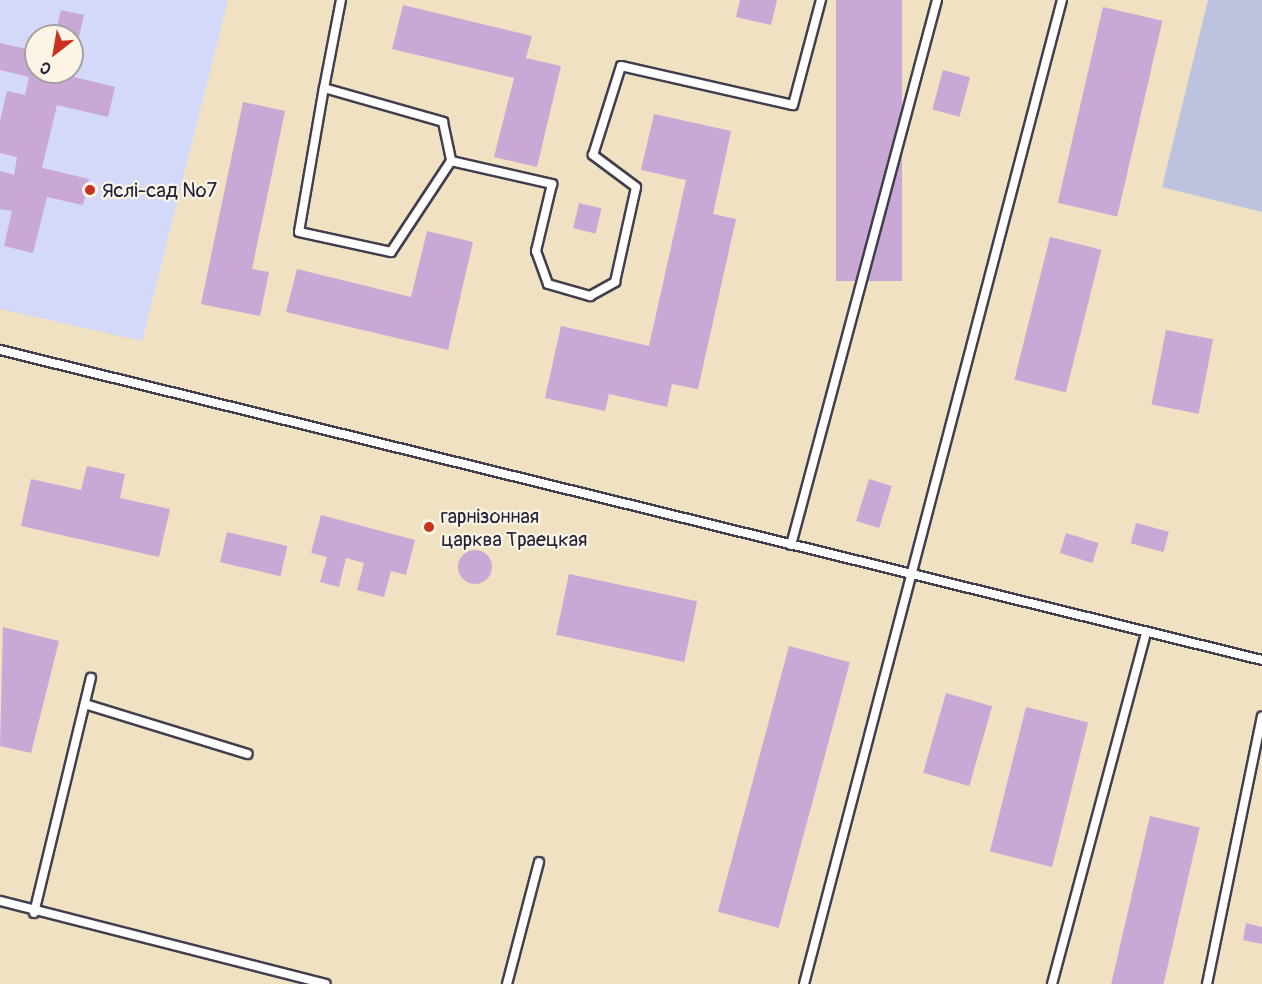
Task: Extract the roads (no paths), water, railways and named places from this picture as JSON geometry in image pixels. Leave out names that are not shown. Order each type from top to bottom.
[{"type":"lane","points":[[324,88],[443,122],[451,161],[391,252],[299,232],[324,88],[341,0]]},
{"type":"lane","points":[[451,161],[552,184],[536,251],[548,284],[591,296],[615,282],[636,187],[593,155],[621,66],[793,105],[821,0]]},
{"type":"lane","points":[[791,545],[937,0]]},
{"type":"lane","points":[[804,984],[908,573],[1062,0]]},
{"type":"lane","points":[[0,350],[1262,660]]},
{"type":"lane","points":[[1052,984],[1146,632]]},
{"type":"lane","points":[[34,913],[91,678]]},
{"type":"lane","points":[[85,704],[248,754]]},
{"type":"lane","points":[[1207,984],[1262,717]]},
{"type":"lane","points":[[507,984],[539,862]]},
{"type":"lane","points":[[0,901],[34,913],[326,984]]},
{"type":"place","name":"Яслі-сад №7","points":[[90,190]]},
{"type":"place","name":"гарнізонная царква Траецкая","points":[[429,527]]}]
